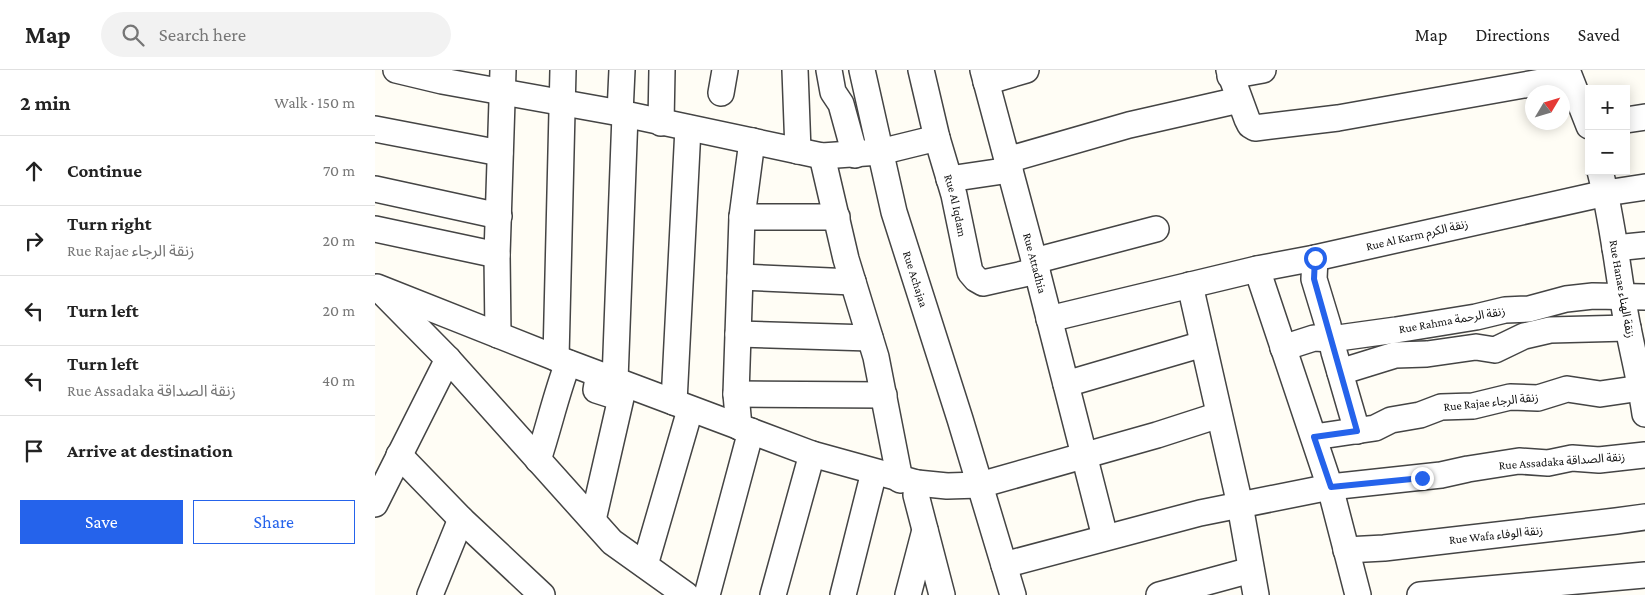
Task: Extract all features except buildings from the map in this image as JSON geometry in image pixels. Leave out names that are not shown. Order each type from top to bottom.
[{"type":"street","points":[[396,70],[443,81],[503,81],[563,102],[810,154],[855,155],[880,152],[937,138]]},
{"type":"street","points":[[538,460],[551,421],[562,360],[563,70]]},
{"type":"street","points":[[593,520],[621,398],[596,390],[607,377],[623,114],[622,70]]},
{"type":"street","points":[[661,123],[662,70]]},
{"type":"street","points":[[795,70],[810,154],[837,217],[908,482],[916,495],[942,595]]},
{"type":"street","points":[[829,70],[833,92],[841,104],[855,155]]},
{"type":"street","name":"Rue Achajaa","points":[[862,70],[894,212],[1013,595]]},
{"type":"street","name":"Rue Al Iqdam","points":[[921,70],[937,138],[949,178],[970,272],[976,279],[983,283],[1156,228]]},
{"type":"street","points":[[984,76],[1026,70]]},
{"type":"street","points":[[1263,70],[1229,73],[1247,120],[1255,128],[1338,118],[1568,73],[1585,116]]},
{"type":"street","name":"Rue Attadhia","points":[[984,76],[1009,165],[1105,537]]},
{"type":"street","points":[[498,335],[497,256],[503,81]]},
{"type":"street","points":[[949,178],[1009,165],[1129,125],[1239,100]]},
{"type":"street","points":[[1630,119],[1645,117]]},
{"type":"street","points":[[645,566],[682,406],[688,128]]},
{"type":"street","points":[[375,129],[500,153]]},
{"type":"street","points":[[707,595],[745,429],[736,394],[742,216],[752,141]]},
{"type":"street","name":"Rue Al Karm زنقة الكرم","points":[[1049,318],[1257,269],[1315,258],[1603,182],[1645,187]]},
{"type":"street","name":"Rue Hanae زنقة الهناء","points":[[1603,182],[1615,248],[1634,297],[1628,328],[1645,414]]},
{"type":"street","points":[[375,189],[499,216]]},
{"type":"street","points":[[742,216],[837,217]]},
{"type":"street","points":[[375,229],[497,256]]},
{"type":"street","points":[[1615,248],[1645,245]]},
{"type":"street","points":[[1315,258],[1314,279],[1357,431]]},
{"type":"street","points":[[1257,269],[1331,487],[1358,595]]},
{"type":"street","points":[[740,277],[853,282]]},
{"type":"street","points":[[1190,285],[1240,505],[1257,595]]},
{"type":"street","points":[[376,286],[562,360],[811,454],[908,482],[947,486],[980,485],[1085,456],[1219,415]]},
{"type":"street","points":[[376,286],[448,359],[612,542],[686,595]]},
{"type":"street","name":"Rue Rahma زنقة الرحمة","points":[[1283,348],[1314,338],[1331,339],[1476,317],[1505,310],[1529,309],[1566,299],[1593,296],[1634,297]]},
{"type":"street","points":[[1340,372],[1395,356],[1427,354],[1476,347],[1495,350],[1523,336],[1550,330],[1628,328]]},
{"type":"street","points":[[739,334],[870,338]]},
{"type":"street","points":[[1066,384],[1203,344]]},
{"type":"street","points":[[375,504],[448,359]]},
{"type":"street","name":"Rue Rajae زنقة الرجاء","points":[[1314,437],[1375,428],[1391,420],[1420,415],[1441,407],[1473,406],[1510,397],[1538,398],[1567,389],[1600,394],[1641,388]]},
{"type":"street","points":[[736,394],[884,395]]},
{"type":"street","points":[[773,595],[811,454]]},
{"type":"street","points":[[399,455],[461,519],[542,595]]},
{"type":"street","name":"Rue Assadaka زنقة الصداقة","points":[[1004,565],[1199,513],[1331,487],[1441,475],[1519,462],[1549,463],[1572,458],[1599,460],[1645,455]]},
{"type":"street","points":[[843,595],[874,472]]},
{"type":"street","name":"Rue Wafa زنقة الوفاء","points":[[1346,550],[1384,548],[1616,522],[1645,517]]},
{"type":"street","points":[[430,595],[461,519]]},
{"type":"street","points":[[908,595],[925,530]]},
{"type":"street","points":[[1166,594],[1251,570]]},
{"type":"street","points":[[1420,595],[1645,575]]},
{"type":"route","points":[[1315,258],[1314,279],[1357,431],[1314,437],[1331,487],[1422,478]]}]
